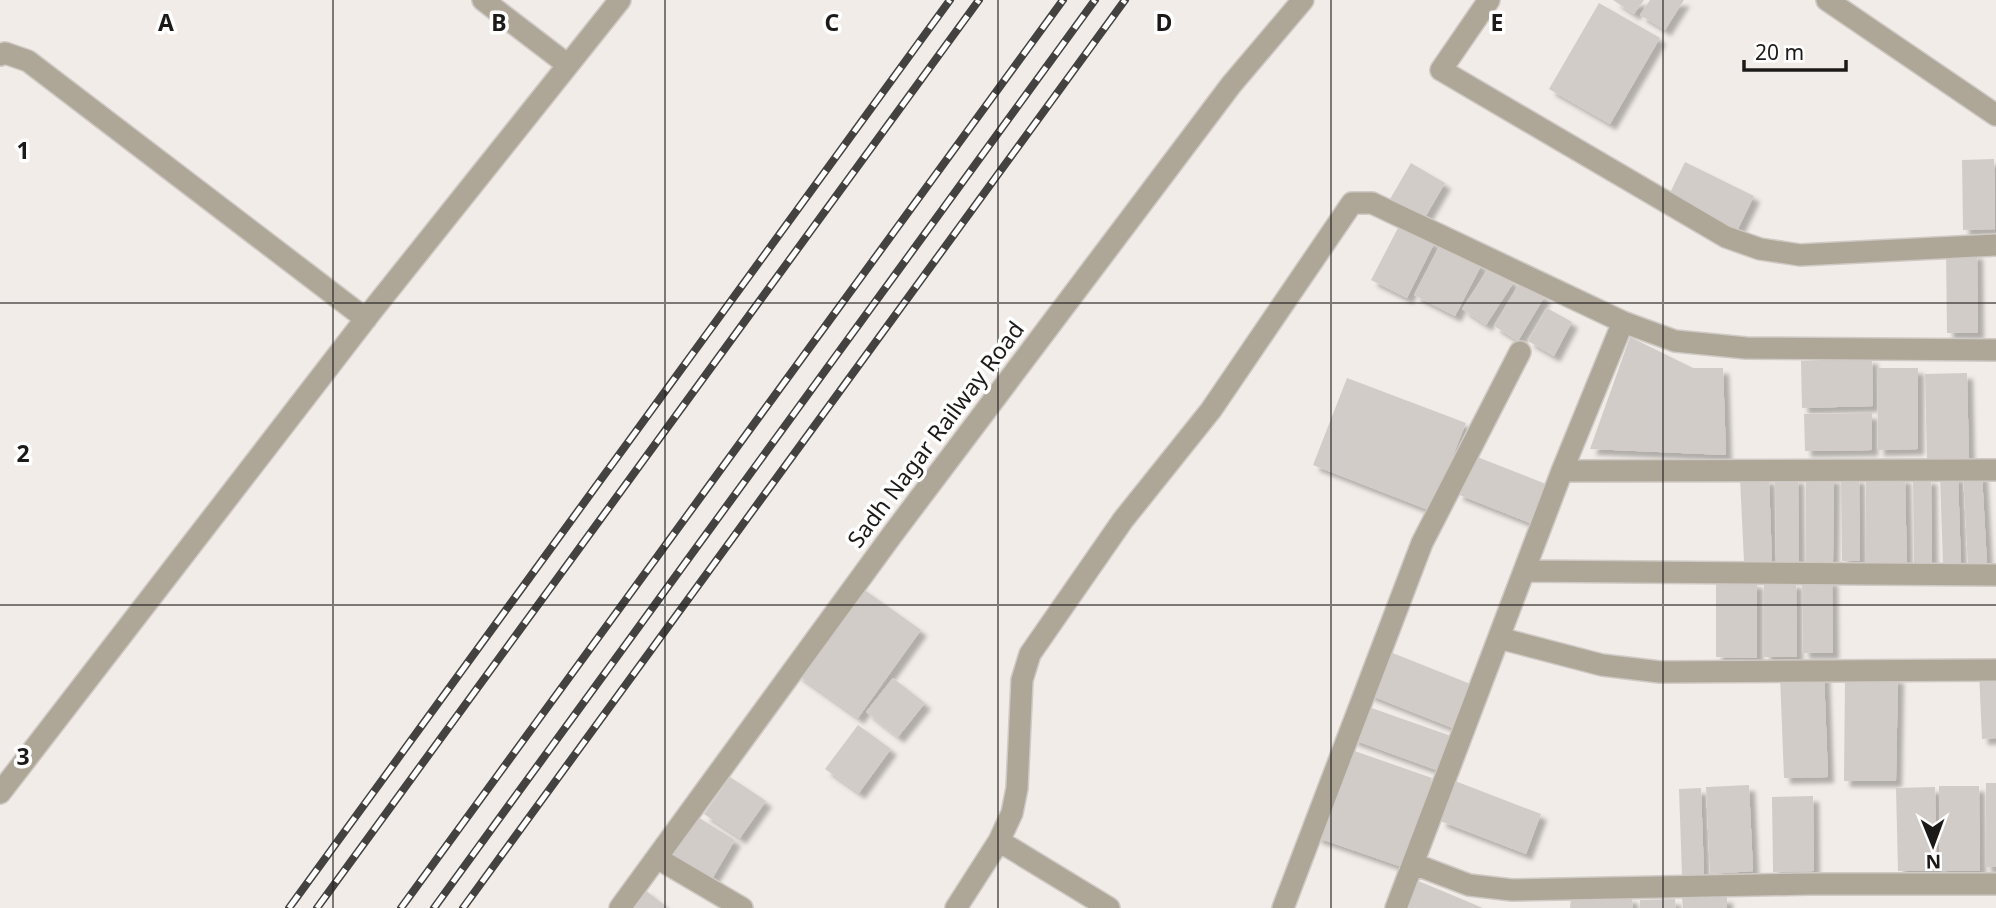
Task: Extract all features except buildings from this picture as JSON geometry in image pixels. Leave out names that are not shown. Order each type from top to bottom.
[{"type":"street","points":[[483,0],[568,65]]},
{"type":"street","points":[[1,789],[366,319],[620,0]]},
{"type":"street","name":"Sadh Nagar Railway Road","points":[[620,908],[900,524],[1231,85],[1303,0]]},
{"type":"street","points":[[1489,0],[1441,70],[1726,237],[1760,249],[1800,255],[1996,245]]},
{"type":"street","points":[[1828,0],[1996,115]]},
{"type":"street","points":[[0,55],[5,52],[28,61],[366,319]]},
{"type":"street","points":[[956,908],[999,841],[1012,813],[1017,788],[1022,680],[1030,654],[1123,520],[1211,410],[1352,203],[1372,203],[1623,322],[1675,341],[1704,346],[1746,348],[1996,350]]},
{"type":"street","points":[[1396,908],[1562,471],[1623,322]]},
{"type":"street","points":[[1283,908],[1422,543],[1520,352]]},
{"type":"street","points":[[1562,471],[1996,470]]},
{"type":"street","points":[[1524,571],[1996,575]]},
{"type":"street","points":[[1499,638],[1602,665],[1660,673],[1996,670]]},
{"type":"street","points":[[999,841],[1109,908]]},
{"type":"street","points":[[657,858],[743,908]]},
{"type":"street","points":[[1414,864],[1469,885],[1512,890],[1795,884],[1996,884]]},
{"type":"railway","points":[[289,908],[950,0]]},
{"type":"railway","points":[[317,908],[979,0]]},
{"type":"railway","points":[[401,908],[1063,0]]},
{"type":"railway","points":[[434,908],[1095,0]]},
{"type":"railway","points":[[463,908],[1125,0]]}]
